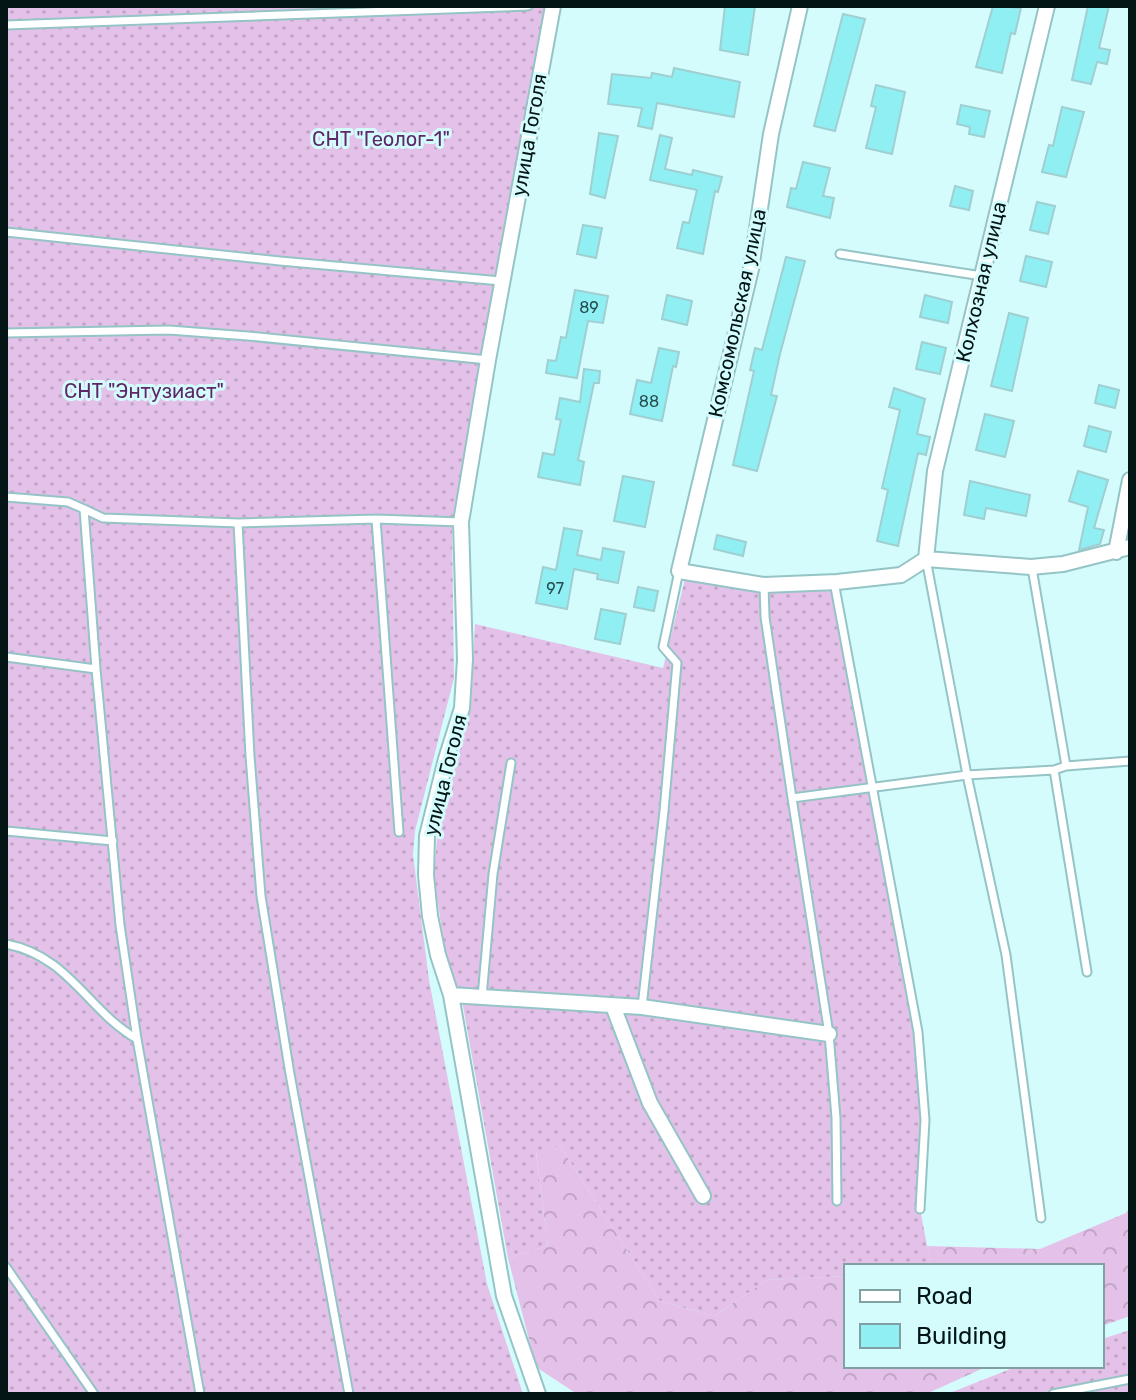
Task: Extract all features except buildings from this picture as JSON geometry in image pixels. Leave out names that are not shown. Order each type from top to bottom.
[{"type":"street","name":"улица Гоголя","points":[[538,1394],[504,1296],[451,995],[438,955],[426,875],[427,836],[462,708],[465,659],[461,522],[553,6]]},
{"type":"street","name":"Комсомольская улица","points":[[679,571],[751,269],[771,134],[800,6]]},
{"type":"street","name":"Колхозная улица","points":[[926,559],[935,471],[1047,6]]},
{"type":"street","points":[[679,571],[764,585],[901,575],[926,559],[1031,567],[1063,564],[1123,550],[1130,480]]},
{"type":"street","points":[[451,995],[642,1007],[829,1034]]},
{"type":"street","points":[[613,1006],[650,1103],[703,1196]]},
{"type":"lane","points":[[6,25],[528,6]]},
{"type":"lane","points":[[6,232],[502,282]]},
{"type":"lane","points":[[840,254],[982,276]]},
{"type":"lane","points":[[6,333],[169,330],[488,360]]},
{"type":"lane","points":[[6,497],[68,502],[103,518],[238,523],[376,519],[461,522]]},
{"type":"lane","points":[[84,509],[120,925],[137,1039],[200,1394]]},
{"type":"lane","points":[[376,519],[399,832]]},
{"type":"lane","points":[[238,523],[261,896],[290,1074],[349,1394]]},
{"type":"lane","points":[[926,559],[967,775],[1006,955],[1041,1218]]},
{"type":"lane","points":[[1031,567],[1066,766]]},
{"type":"lane","points":[[642,1007],[677,663],[663,647],[679,571]]},
{"type":"lane","points":[[764,585],[765,617],[829,1034],[836,1118],[837,1201]]},
{"type":"lane","points":[[835,587],[918,1032],[925,1120],[920,1209]]},
{"type":"lane","points":[[6,657],[96,669]]},
{"type":"lane","points":[[792,798],[967,775],[1054,770],[1066,766],[1130,761]]},
{"type":"lane","points":[[482,997],[493,874],[511,763]]},
{"type":"lane","points":[[1054,770],[1087,972]]},
{"type":"lane","points":[[6,831],[113,841]]},
{"type":"lane","points":[[6,944],[29,948],[70,976],[118,1028],[137,1039]]},
{"type":"lane","points":[[6,1267],[94,1394]]},
{"type":"lane","points":[[1053,1394],[1130,1379]]},
{"type":"green space","points":[[6,6],[549,6],[495,282],[452,526],[454,678],[415,831],[413,855],[429,980],[487,1284],[523,1394],[6,1394]]},
{"type":"green space","points":[[685,579],[835,587],[918,1032],[925,1120],[920,1209],[931,1264],[844,1264],[844,1276],[767,1280],[714,1316],[660,1301],[560,1146],[536,1153],[548,1246],[508,1258],[463,1006],[445,953],[434,875],[437,838],[471,706],[475,624],[663,668]]},
{"type":"green space","points":[[560,1146],[660,1301],[714,1316],[767,1280],[844,1276],[844,1368],[984,1368],[926,1394],[577,1394],[536,1367],[508,1258],[548,1246],[536,1152]]},
{"type":"green space","points":[[1130,1207],[1130,1316],[1104,1325],[1104,1264],[931,1264],[927,1246],[1040,1249],[1126,1213]]},
{"type":"green space","points":[[1130,1330],[1130,1394],[947,1394],[1013,1368],[1104,1368],[1104,1338]]},
{"type":"park label","name":"СНТ \"Геолог-1\"","points":[[381,139]]},
{"type":"park label","name":"СНТ \"Энтузиаст\"","points":[[144,391]]}]
